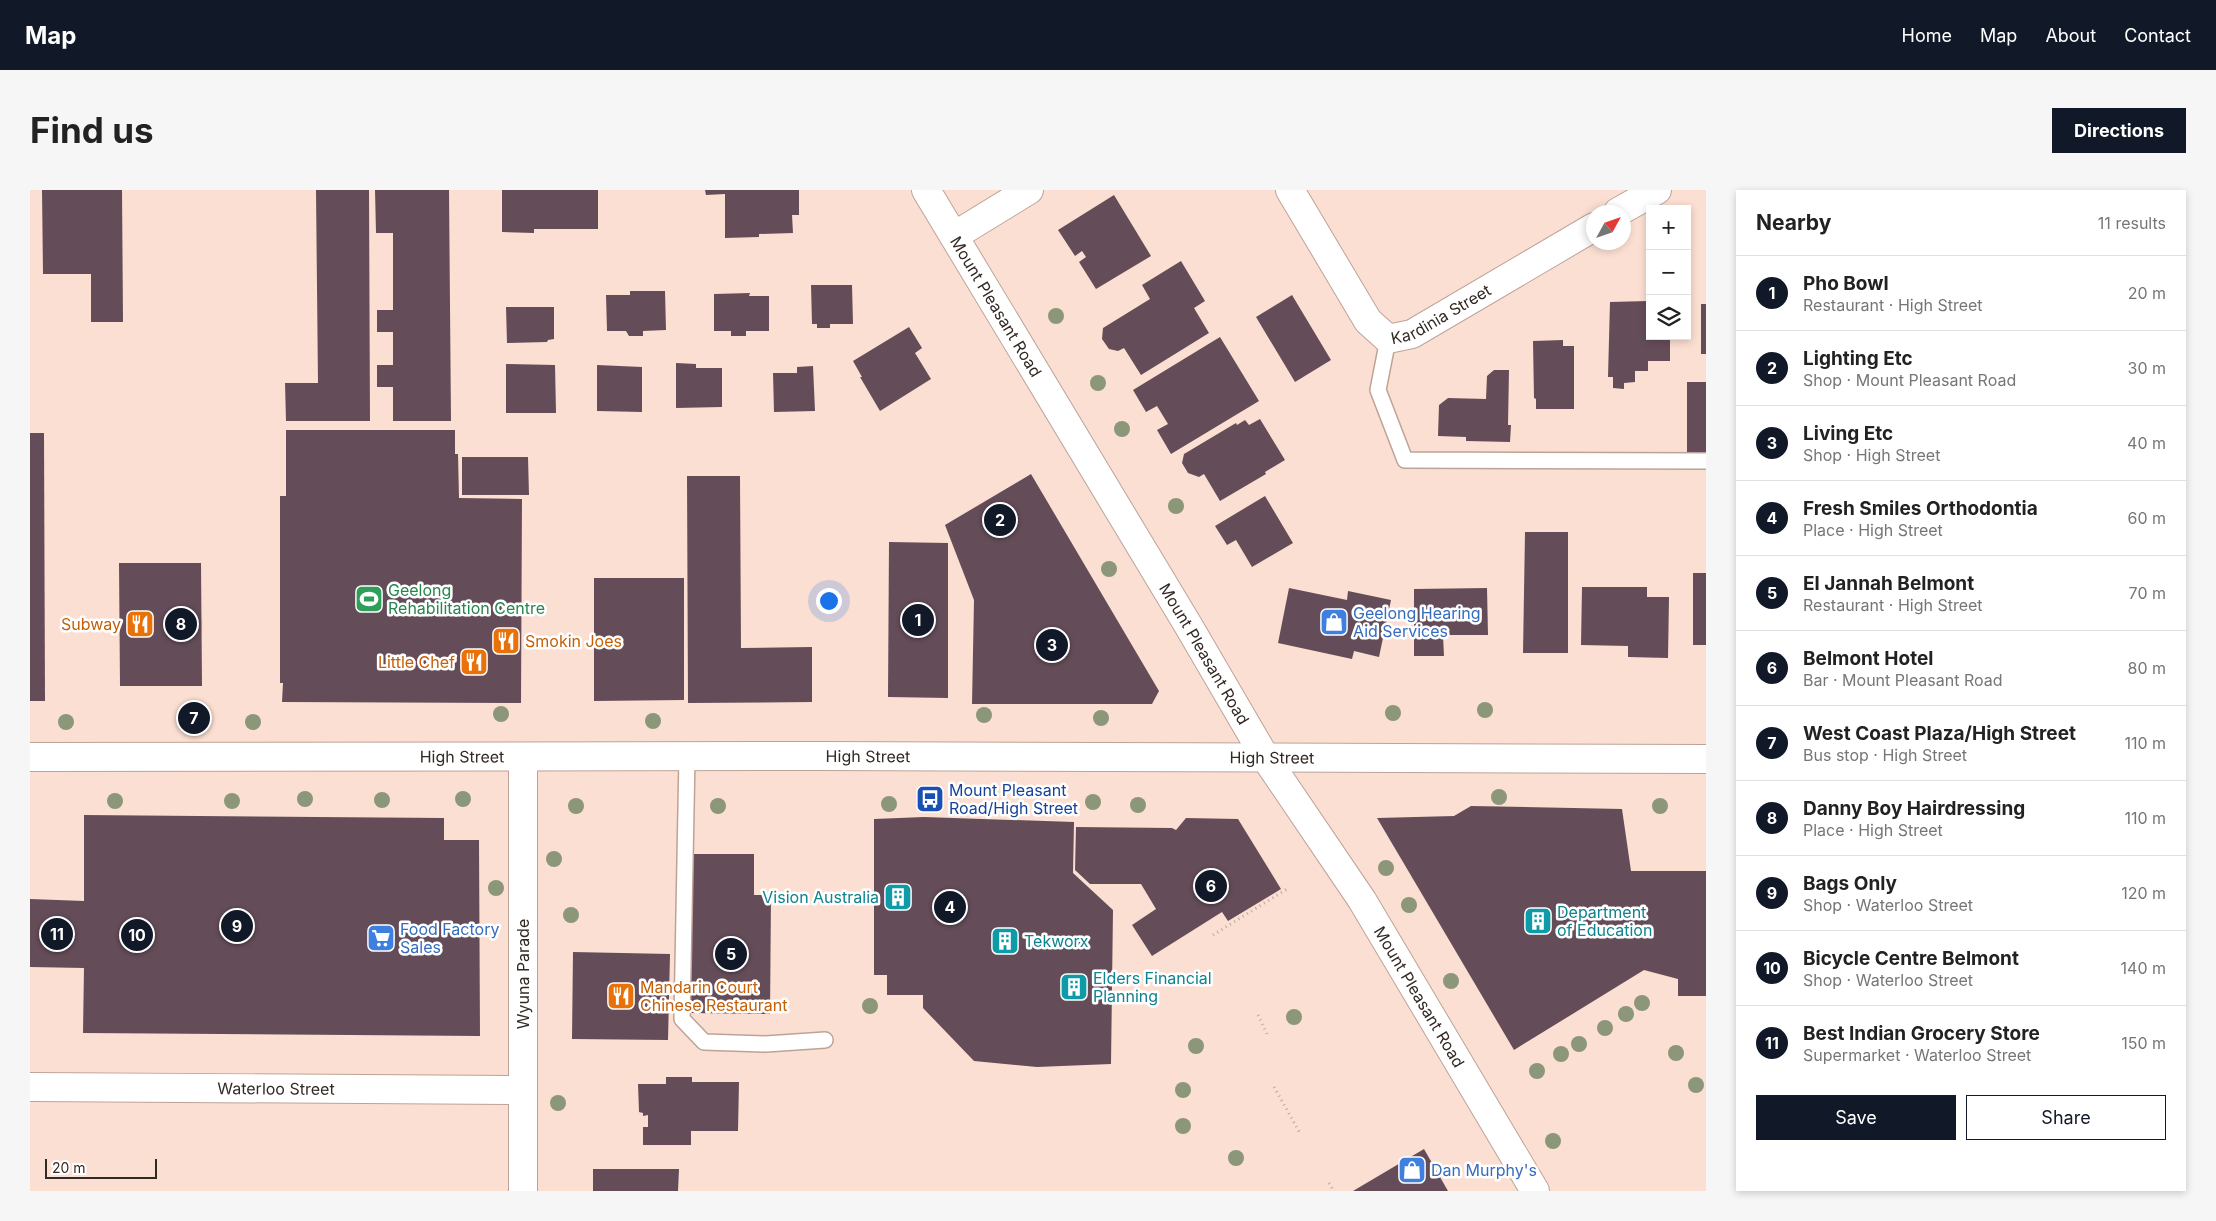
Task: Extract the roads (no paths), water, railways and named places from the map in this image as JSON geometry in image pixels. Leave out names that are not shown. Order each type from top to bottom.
[{"type":"street","name":"Mount Pleasant Road","points":[[926,190],[1179,609],[1265,757],[1362,900],[1535,1191]]},
{"type":"street","points":[[954,236],[1029,190]]},
{"type":"street","name":"Kardinia Street","points":[[1290,190],[1368,321],[1388,339],[1412,334],[1586,232]]},
{"type":"street","points":[[1630,205],[1656,190]]},
{"type":"street","name":"Wyuna Parade","points":[[523,756],[523,1191]]},
{"type":"street","name":"High Street","points":[[30,757],[686,756],[1706,759]]},
{"type":"street","name":"Waterloo Street","points":[[30,1087],[523,1090]]},
{"type":"lane","points":[[1388,339],[1378,390],[1405,460],[1706,461]]},
{"type":"lane","points":[[686,756],[682,1019],[704,1042],[766,1044],[825,1040]]},
{"type":"place","name":"Lighting Etc","points":[[1000,520]]},
{"type":"place","name":"Geelong Rehabilitation Centre","points":[[369,599]]},
{"type":"place","name":"Pho Bowl","points":[[918,620]]},
{"type":"place","name":"Geelong Hearing Aid Services","points":[[1334,622]]},
{"type":"place","name":"Subway","points":[[140,624]]},
{"type":"place","name":"Danny Boy Hairdressing","points":[[181,624]]},
{"type":"place","name":"Smokin Joes","points":[[506,641]]},
{"type":"place","name":"Living Etc","points":[[1052,645]]},
{"type":"place","name":"Little Chef","points":[[474,662]]},
{"type":"place","name":"West Coast Plaza/High Street","points":[[194,718]]},
{"type":"place","name":"Mount Pleasant Road/High Street","points":[[930,799]]},
{"type":"place","name":"Belmont Hotel","points":[[1211,886]]},
{"type":"place","name":"Vision Australia","points":[[898,897]]},
{"type":"place","name":"Fresh Smiles Orthodontia","points":[[950,907]]},
{"type":"place","name":"Department of Education","points":[[1538,921]]},
{"type":"place","name":"Bags Only","points":[[237,926]]},
{"type":"place","name":"Best Indian Grocery Store","points":[[57,934]]},
{"type":"place","name":"Bicycle Centre Belmont","points":[[137,935]]},
{"type":"place","name":"Food Factory Sales","points":[[381,938]]},
{"type":"place","name":"Tekworx","points":[[1005,941]]},
{"type":"place","name":"El Jannah Belmont","points":[[731,954]]},
{"type":"place","name":"Elders Financial Planning","points":[[1074,987]]},
{"type":"place","name":"Mandarin Court Chinese Restaurant","points":[[621,996]]},
{"type":"place","name":"Dan Murphy's","points":[[1412,1170]]}]
